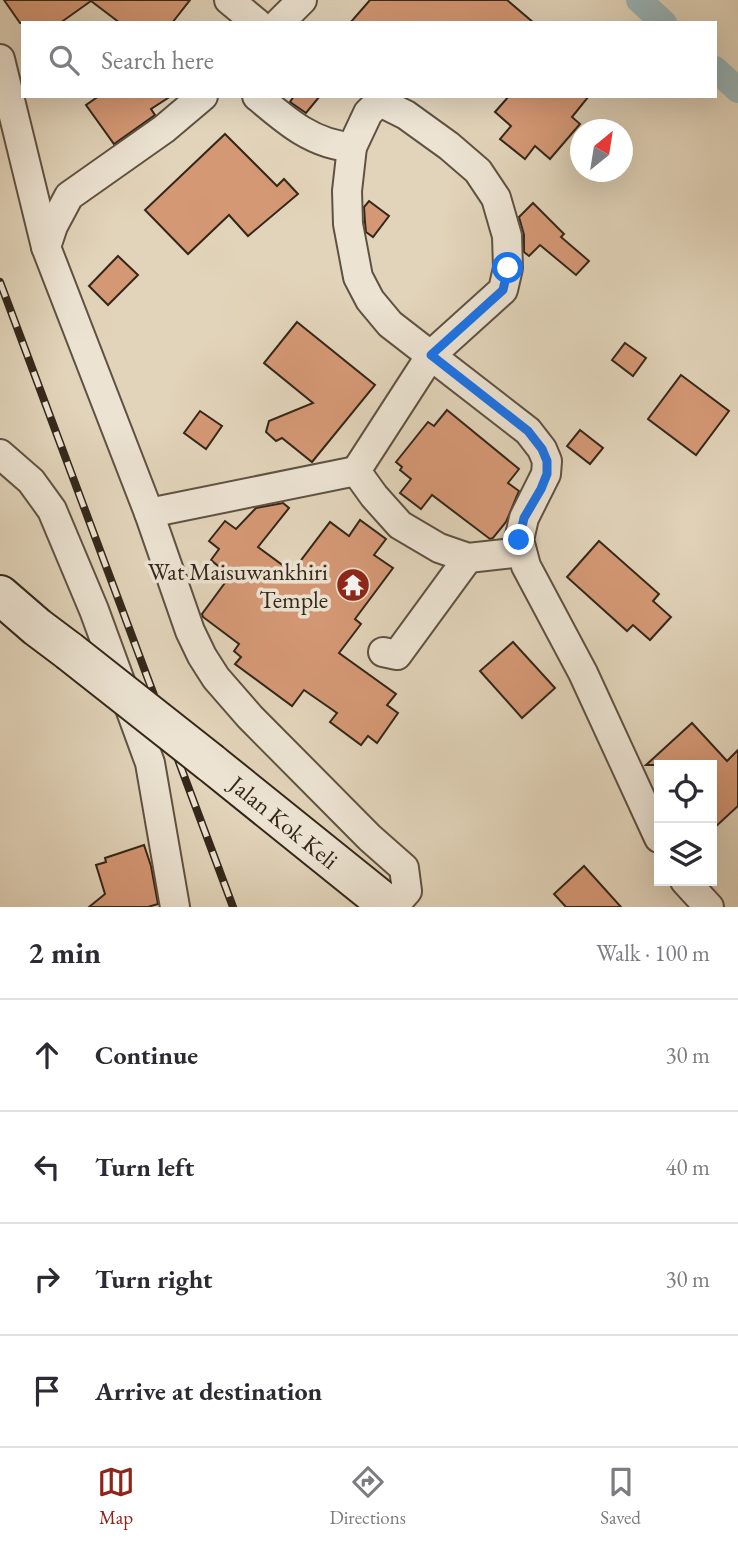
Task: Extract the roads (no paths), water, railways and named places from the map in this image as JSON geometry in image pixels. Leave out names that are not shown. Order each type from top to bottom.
[{"type":"street","points":[[229,0],[255,21]]},
{"type":"street","points":[[281,21],[302,0]]},
{"type":"street","points":[[0,60],[46,247],[149,513],[190,631],[216,678],[250,717],[404,868],[407,891],[391,907]]},
{"type":"street","points":[[46,247],[69,195],[164,130],[201,98]]},
{"type":"street","points":[[259,98],[295,128],[323,141],[352,147]]},
{"type":"street","points":[[149,513],[356,471],[431,355],[503,290],[508,268],[508,236],[496,198],[478,171],[449,146],[383,99],[368,113],[352,147],[348,224],[358,277],[370,300],[390,324],[431,355],[528,431],[542,449],[547,461],[547,474],[524,518],[519,540],[526,566],[583,673],[654,827]]},
{"type":"street","points":[[0,454],[32,481],[52,510],[94,610],[150,763],[175,907]]},
{"type":"street","points":[[356,471],[400,525],[439,548],[468,558],[522,552]]},
{"type":"street","points":[[383,652],[397,656],[468,558]]},
{"type":"street","name":"Jalan Kok Keli","points":[[0,594],[37,627],[391,907]]},
{"type":"street","points":[[690,886],[709,907]]},
{"type":"waterway","points":[[639,0],[662,21]]},
{"type":"waterway","points":[[717,71],[738,90]]},
{"type":"railway","points":[[0,282],[233,907]]},
{"type":"place","name":"Wat Maisuwankhiri Temple","points":[[353,585]]}]
